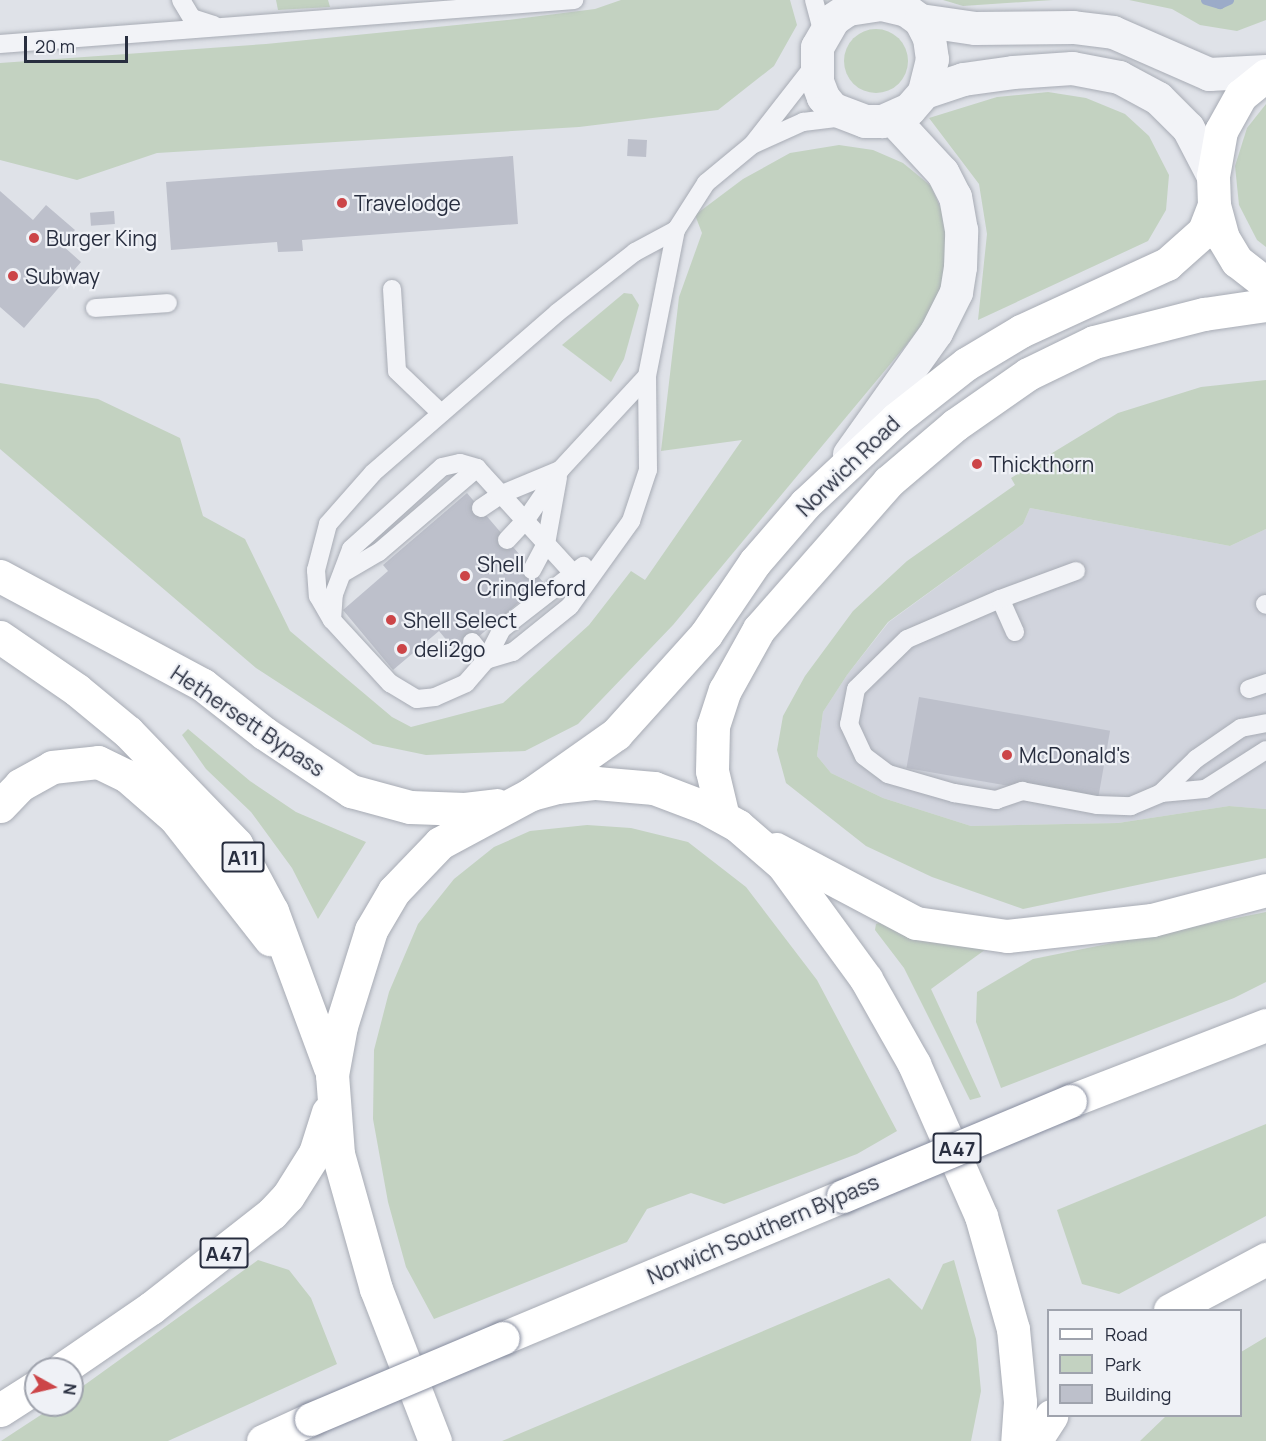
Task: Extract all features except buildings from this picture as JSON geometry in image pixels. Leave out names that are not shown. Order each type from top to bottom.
[{"type":"main road","name":"Norwich Road","points":[[333,1085],[340,1026],[356,973],[371,930],[394,891],[440,843],[521,798],[616,734],[706,634],[756,562],[836,473],[966,364],[1021,331],[1167,264],[1204,231],[1213,190],[1221,130],[1241,95],[1266,73]]},
{"type":"main road","name":"Norwich Road","points":[[1213,190],[1223,238],[1237,261],[1266,284]]},
{"type":"main road","name":"Norwich Road","points":[[723,817],[712,771],[713,726],[733,673],[759,629],[888,482],[955,425],[1028,374],[1094,342],[1204,314],[1266,305]]},
{"type":"main road","name":"Hethersett Bypass","points":[[0,576],[203,685],[264,733],[351,791],[410,807],[465,809],[596,783],[654,788],[723,817],[755,839]]},
{"type":"main road","name":"A11","points":[[0,637],[77,690],[128,732],[236,844],[272,911],[295,971],[333,1085]]},
{"type":"main road","points":[[0,806],[20,785],[51,767],[98,762],[127,776],[175,818],[295,971]]},
{"type":"main road","points":[[755,839],[916,923],[1007,936],[1152,920],[1266,890]]},
{"type":"main road","points":[[755,839],[783,865],[866,979],[948,1133],[981,1216],[1013,1329],[1020,1402],[1017,1441]]},
{"type":"main road","name":"Norwich Southern Bypass","points":[[263,1441],[1070,1101],[1266,1025]]},
{"type":"main road","points":[[333,1085],[338,1154],[359,1232],[401,1359],[435,1441]]},
{"type":"main road","name":"A47","points":[[79,1357],[160,1301],[272,1213],[288,1196],[315,1154],[333,1085]]},
{"type":"main road","points":[[1174,1309],[1266,1259]]},
{"type":"main road","points":[[0,1410],[24,1395]]},
{"type":"main road","points":[[1035,1441],[1050,1417]]},
{"type":"street","points":[[920,20],[929,38],[932,59],[924,92],[909,109],[892,118],[865,121],[833,109],[823,97],[819,48],[833,19],[848,9],[880,2],[906,10],[920,20],[975,28],[1073,27],[1113,32],[1209,74],[1266,73]]},
{"type":"street","points":[[924,92],[963,79],[1013,72],[1072,68],[1119,77],[1158,98],[1188,128],[1213,190]]},
{"type":"street","points":[[836,473],[906,369],[936,332],[956,292],[961,230],[955,197],[942,172],[892,118]]},
{"type":"lane","points":[[180,0],[192,18],[221,27]]},
{"type":"lane","points":[[0,44],[574,0]]},
{"type":"lane","points":[[752,145],[819,48],[814,0]]},
{"type":"lane","points":[[676,230],[635,252],[441,413],[374,473],[328,524],[316,570],[318,596],[332,620],[390,683],[417,699],[435,697],[466,683],[486,660],[502,629],[579,579],[631,521],[648,470],[647,376],[676,230],[706,183],[752,145],[803,122],[851,116]]},
{"type":"lane","points":[[392,289],[397,371],[441,413]]},
{"type":"lane","points":[[95,308],[168,303]]},
{"type":"lane","points":[[507,540],[525,521],[560,470],[647,376]]},
{"type":"lane","points":[[332,620],[334,594],[351,549],[367,532],[442,467],[460,463],[477,468],[579,579]]},
{"type":"lane","points":[[481,508],[502,494],[560,470]]},
{"type":"lane","points":[[532,570],[546,544],[560,470]]},
{"type":"lane","points":[[1076,570],[907,639],[856,689],[849,724],[864,756],[888,774],[954,793],[996,800],[1022,791],[1097,805],[1131,806],[1161,793],[1205,789],[1266,750]]},
{"type":"lane","points":[[486,660],[513,652],[570,606],[579,579]]},
{"type":"lane","points":[[1000,600],[1015,632]]},
{"type":"lane","points":[[472,642],[486,660]]},
{"type":"lane","points":[[1249,689],[1266,683]]},
{"type":"lane","points":[[1161,793],[1196,759],[1241,728],[1266,723]]},
{"type":"shaded area","points":[[1030,508],[1230,546],[1266,529],[1266,809],[1229,806],[1118,823],[971,826],[883,798],[831,773],[817,756],[823,712],[847,675],[889,622],[1023,524]]},
{"type":"green space","points":[[276,0],[328,0],[330,7],[278,10]]},
{"type":"green space","points":[[621,0],[790,0],[797,25],[774,66],[718,110],[579,127],[157,153],[77,180],[0,160],[0,63],[266,44],[507,20],[595,9]]},
{"type":"green space","points":[[943,0],[1053,0],[963,6]]},
{"type":"green space","points":[[1129,0],[1266,0],[1266,20],[1237,31],[1200,25],[1172,9]]},
{"type":"green space","points":[[876,29],[894,35],[902,43],[908,61],[902,79],[894,87],[876,93],[858,87],[850,79],[844,61],[850,43],[858,35]]},
{"type":"green space","points":[[1048,92],[1086,98],[1125,114],[1149,136],[1169,175],[1166,210],[1148,241],[978,320],[987,234],[979,184],[929,118],[997,97]]},
{"type":"green space","points":[[1266,104],[1266,247],[1257,240],[1239,205],[1235,166],[1247,128]]},
{"type":"green space","points":[[839,145],[873,150],[903,163],[931,186],[944,216],[947,238],[944,294],[912,338],[673,625],[578,724],[525,751],[426,755],[373,744],[256,668],[0,449],[0,383],[98,399],[180,438],[203,516],[245,539],[290,631],[392,717],[411,727],[503,703],[589,625],[631,571],[645,580],[742,440],[661,451],[679,297],[702,233],[695,215],[743,179],[790,153]]},
{"type":"green space","points":[[624,293],[632,294],[639,305],[624,359],[611,382],[562,345]]},
{"type":"green space","points":[[1266,380],[1266,529],[1230,546],[1030,508],[1023,524],[888,622],[847,675],[823,712],[817,756],[831,773],[883,798],[971,826],[1118,823],[1229,806],[1266,809],[1266,858],[1023,909],[932,877],[866,846],[786,783],[777,750],[783,716],[805,676],[853,611],[907,561],[1015,485],[1011,478],[1118,413],[1201,387]]},
{"type":"green space","points":[[188,729],[250,781],[296,812],[366,842],[318,919],[292,868],[251,812],[206,769],[182,735]]},
{"type":"green space","points":[[587,825],[631,828],[688,842],[746,887],[817,980],[897,1131],[857,1154],[724,1204],[691,1193],[647,1209],[627,1242],[434,1319],[406,1267],[388,1202],[373,1119],[374,1050],[389,992],[418,924],[454,879],[494,847],[530,831]]},
{"type":"green space","points":[[1266,912],[1266,982],[1234,998],[1001,1088],[976,1022],[977,992],[1033,959]]},
{"type":"green space","points":[[884,921],[993,944],[931,989],[981,1097],[970,1100],[904,968],[875,930],[876,924]]},
{"type":"green space","points":[[1266,1124],[1266,1216],[1119,1294],[1082,1284],[1057,1210]]},
{"type":"green space","points":[[258,1260],[289,1270],[311,1298],[337,1364],[168,1441],[1,1441],[38,1417],[84,1417],[84,1385]]},
{"type":"green space","points":[[954,1260],[976,1339],[981,1391],[971,1441],[502,1441],[889,1278],[922,1310],[943,1264]]},
{"type":"green space","points":[[1266,1337],[1266,1441],[1140,1441],[1165,1417],[1242,1417],[1242,1351]]},
{"type":"waterway","points":[[1206,0],[1220,4],[1229,0]]},
{"type":"place","name":"Travelodge","points":[[342,203]]},
{"type":"place","name":"Burger King","points":[[34,238]]},
{"type":"place","name":"Subway","points":[[13,276]]},
{"type":"place","name":"Thickthorn","points":[[977,464]]},
{"type":"place","name":"Shell Cringleford","points":[[465,576]]},
{"type":"place","name":"Shell Select","points":[[391,620]]},
{"type":"place","name":"deli2go","points":[[402,649]]},
{"type":"place","name":"McDonald's","points":[[1007,755]]}]
